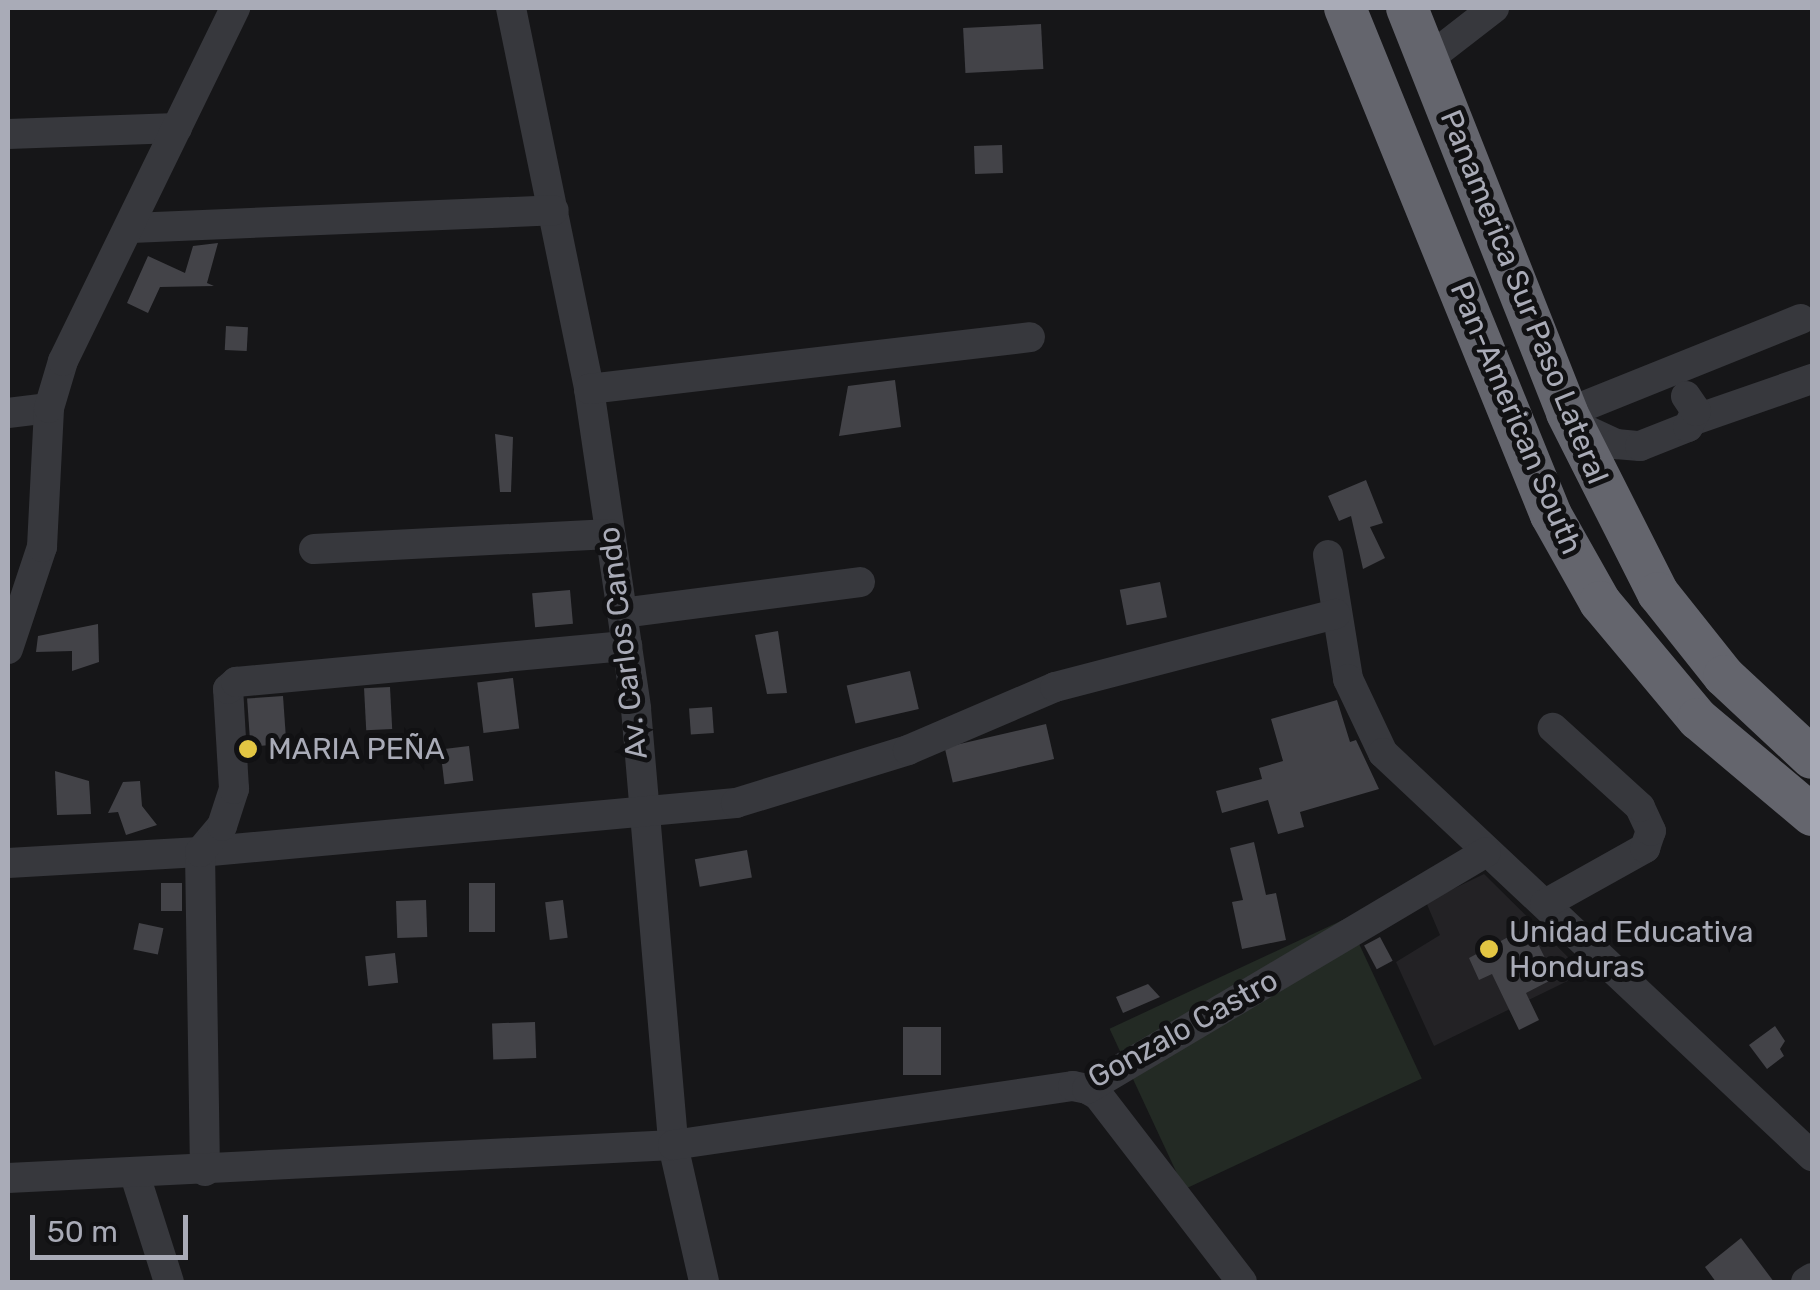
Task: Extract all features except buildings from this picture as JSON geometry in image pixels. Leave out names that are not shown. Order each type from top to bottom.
[{"type":"highway","name":"Pan-American South","points":[[1345,8],[1551,515],[1600,602],[1698,719],[1812,815]]},
{"type":"highway","name":"Panamerica Sur Paso Lateral","points":[[1407,8],[1569,418],[1658,593],[1724,676],[1812,758]]},
{"type":"street","points":[[8,649],[46,528],[49,408],[63,362],[235,8]]},
{"type":"street","name":"Av. Carlos Cando","points":[[511,8],[590,389],[627,646],[672,1145],[704,1282]]},
{"type":"street","points":[[1428,60],[1494,8]]},
{"type":"street","points":[[8,134],[177,128]]},
{"type":"street","points":[[131,228],[554,210]]},
{"type":"street","points":[[1569,418],[1801,320]]},
{"type":"street","points":[[590,389],[1030,336]]},
{"type":"street","points":[[1569,418],[1630,447],[1690,408],[1812,379]]},
{"type":"street","points":[[8,413],[49,408]]},
{"type":"street","points":[[314,548],[610,534]]},
{"type":"street","points":[[1328,556],[1348,679],[1383,752],[1812,1156]]},
{"type":"street","points":[[622,613],[860,582]]},
{"type":"street","points":[[8,863],[200,852],[640,815],[736,803],[908,750],[1055,687],[1336,614]]},
{"type":"street","points":[[205,1172],[200,852],[222,826],[234,789],[228,690],[236,682],[627,646]]},
{"type":"street","points":[[1544,904],[1645,848],[1651,831],[1640,807],[1552,728]]},
{"type":"street","name":"Gonzalo Castro","points":[[8,1178],[205,1172],[672,1145],[1073,1086],[1087,1089],[1486,852]]},
{"type":"street","points":[[1087,1089],[1098,1095],[1242,1282]]},
{"type":"street","points":[[135,1175],[169,1282]]},
{"type":"street","points":[[1806,1282],[1812,1278]]},
{"type":"shaded area","name":"Unidad Educativa Honduras","points":[[1484,874],[1584,973],[1434,1046],[1396,962],[1440,935],[1426,902]]},
{"type":"shaded area","points":[[1347,918],[1422,1078],[1184,1189],[1110,1029]]},
{"type":"place","name":"MARIA PEÑA","points":[[248,749]]},
{"type":"place","name":"Unidad Educativa Honduras","points":[[1489,949]]}]
